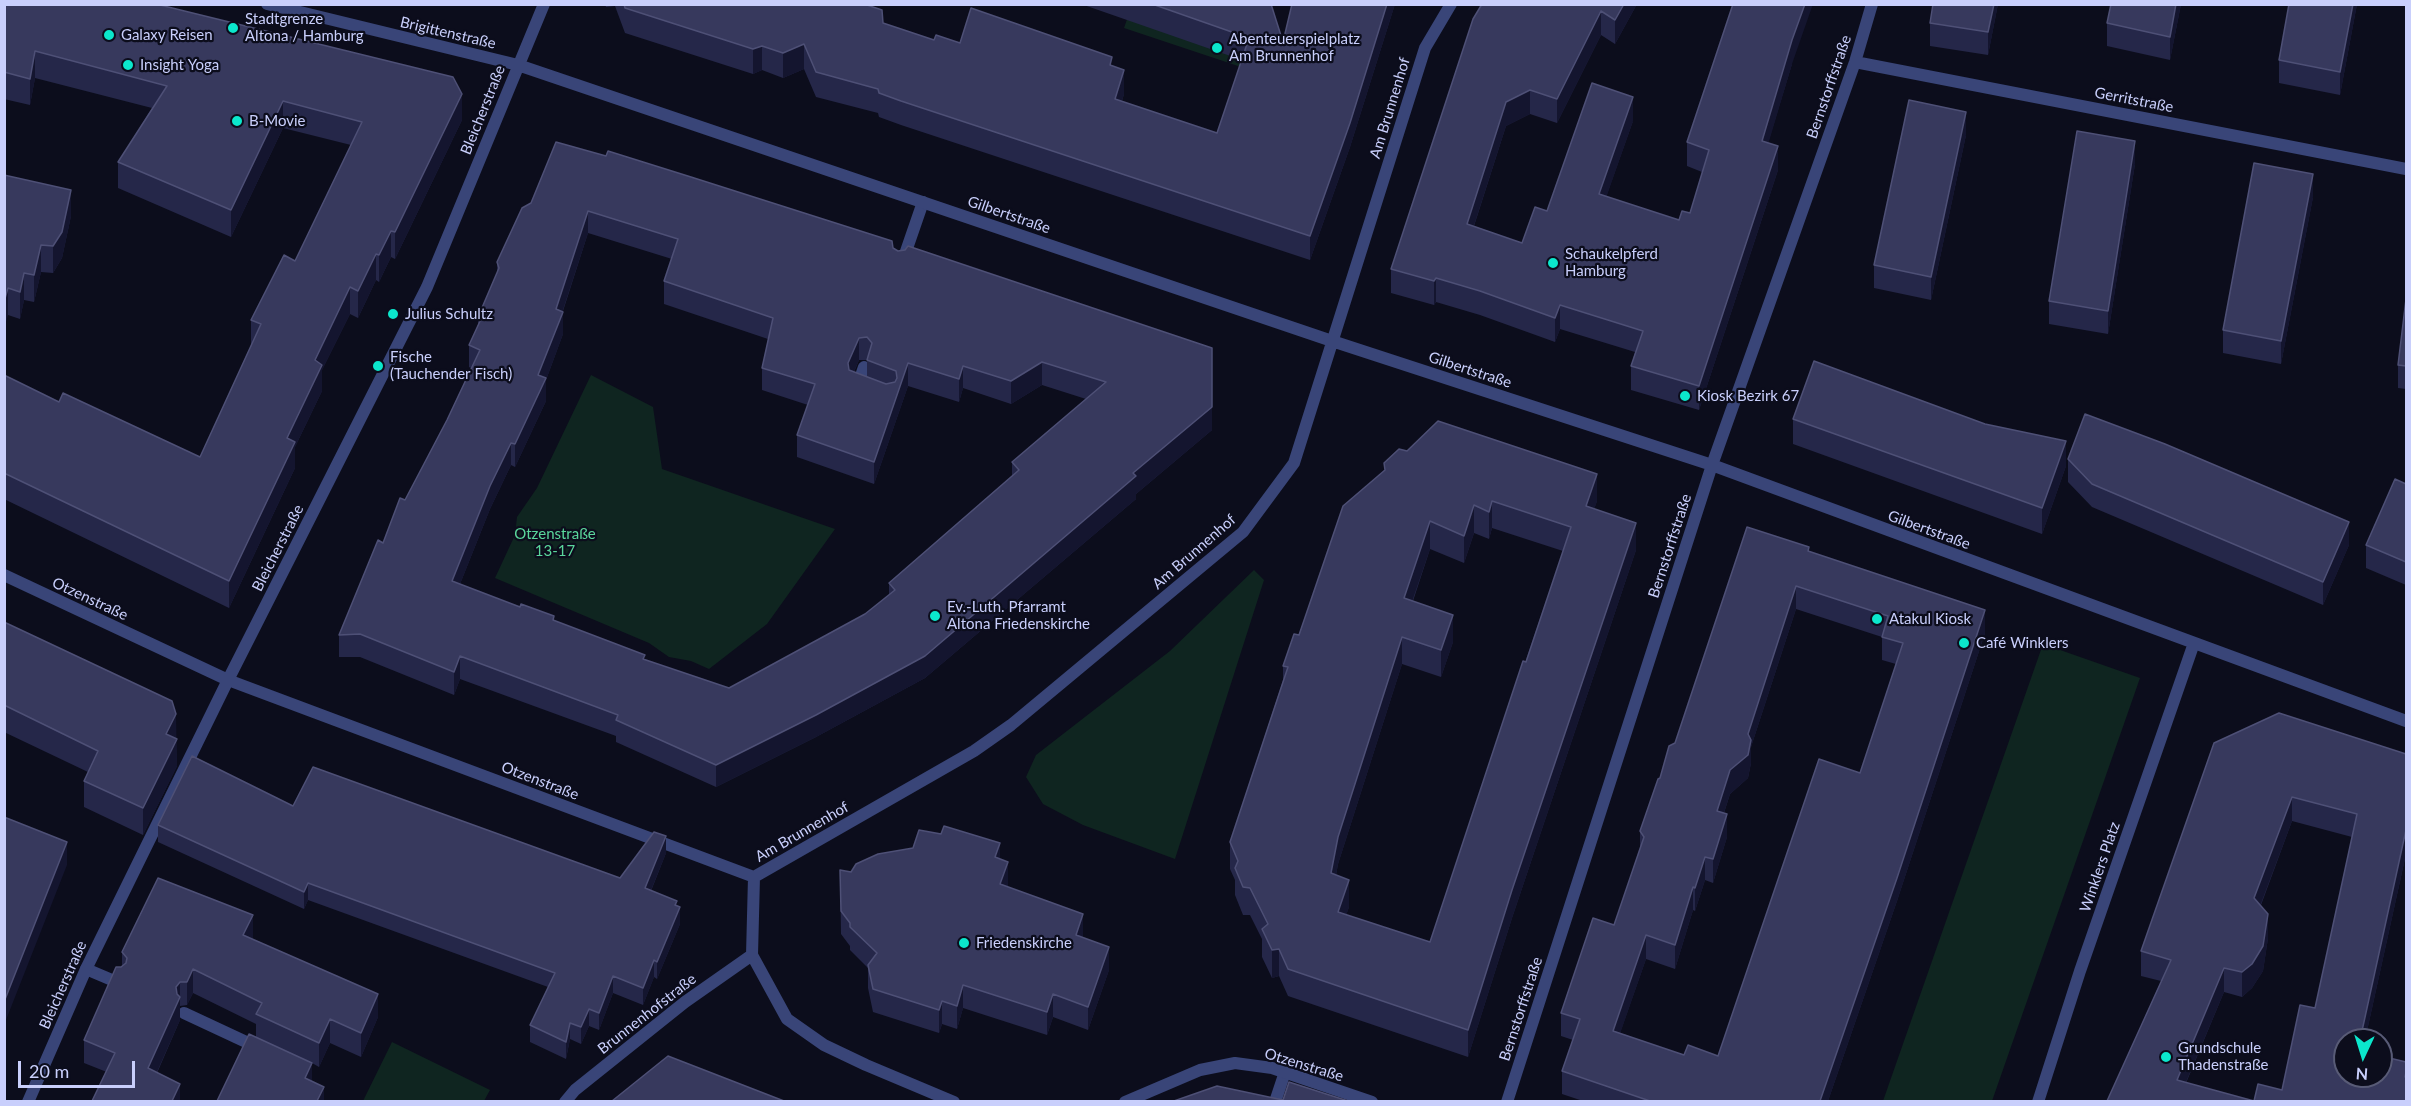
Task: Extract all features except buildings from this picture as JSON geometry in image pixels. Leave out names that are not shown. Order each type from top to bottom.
[{"type":"street","name":"Brigittenstraße","points":[[267,4],[518,64]]},
{"type":"street","name":"Bleicherstraße","points":[[28,1101],[86,969],[228,680],[427,287],[544,4]]},
{"type":"street","name":"Am Brunnenhof","points":[[754,877],[974,751],[1011,725],[1243,532],[1294,463],[1425,48],[1451,4]]},
{"type":"street","name":"Bernstorffstraße","points":[[1507,1101],[1712,465],[1855,62],[1872,4]]},
{"type":"street","name":"Gerritstraße","points":[[1855,62],[2406,169]]},
{"type":"street","name":"Gilbertstraße","points":[[518,64],[1332,341],[1712,465],[2406,721]]},
{"type":"street","points":[[900,266],[923,202]]},
{"type":"street","points":[[864,367],[856,388],[867,392]]},
{"type":"street","name":"Otzenstraße","points":[[4,575],[228,680],[754,877]]},
{"type":"street","name":"Winklers Platz","points":[[2038,1101],[2080,971],[2194,643]]},
{"type":"street","points":[[754,877],[752,955],[787,1019],[824,1045],[954,1101]]},
{"type":"street","name":"Brunnenhofstraße","points":[[565,1101],[575,1090],[686,1002],[752,955]]},
{"type":"street","points":[[86,969],[119,983]]},
{"type":"street","points":[[184,1013],[274,1055]]},
{"type":"street","name":"Otzenstraße","points":[[1125,1101],[1200,1070],[1235,1063],[1272,1068],[1372,1101]]},
{"type":"street","points":[[1275,1101],[1285,1072]]},
{"type":"green space","name":"Abenteuerspielplatz Am Brunnenhof","points":[[1132,5],[1265,5],[1244,68],[1124,28]]},
{"type":"green space","name":"Otzenstraße 13-17","points":[[591,375],[653,407],[662,469],[835,529],[767,624],[709,669],[691,661],[669,657],[649,643],[495,578],[515,535],[517,517],[537,488]]},
{"type":"green space","points":[[1254,570],[1264,580],[1175,859],[1083,825],[1043,804],[1026,777],[1036,755],[1170,651]]},
{"type":"green space","points":[[2043,644],[2140,678],[1992,1101],[1883,1101]]},
{"type":"green space","points":[[392,1042],[490,1090],[484,1101],[363,1101]]},
{"type":"place","name":"Stadtgrenze Altona / Hamburg","points":[[233,28]]},
{"type":"place","name":"Galaxy Reisen","points":[[109,35]]},
{"type":"place","name":"Abenteuerspielplatz Am Brunnenhof","points":[[1217,48]]},
{"type":"place","name":"Insight Yoga","points":[[128,65]]},
{"type":"place","name":"B-Movie","points":[[237,121]]},
{"type":"place","name":"Schaukelpferd Hamburg","points":[[1553,263]]},
{"type":"place","name":"Julius Schultz","points":[[393,314]]},
{"type":"place","name":"Fische (Tauchender Fisch)","points":[[378,366]]},
{"type":"place","name":"Kiosk Bezirk 67","points":[[1685,396]]},
{"type":"place","name":"Ev.-Luth. Pfarramt Altona Friedenskirche","points":[[935,616]]},
{"type":"place","name":"Atakul Kiosk","points":[[1877,619]]},
{"type":"place","name":"Café Winklers","points":[[1964,643]]},
{"type":"place","name":"Friedenskirche","points":[[964,943]]},
{"type":"place","name":"Grundschule Thadenstraße","points":[[2166,1057]]}]
